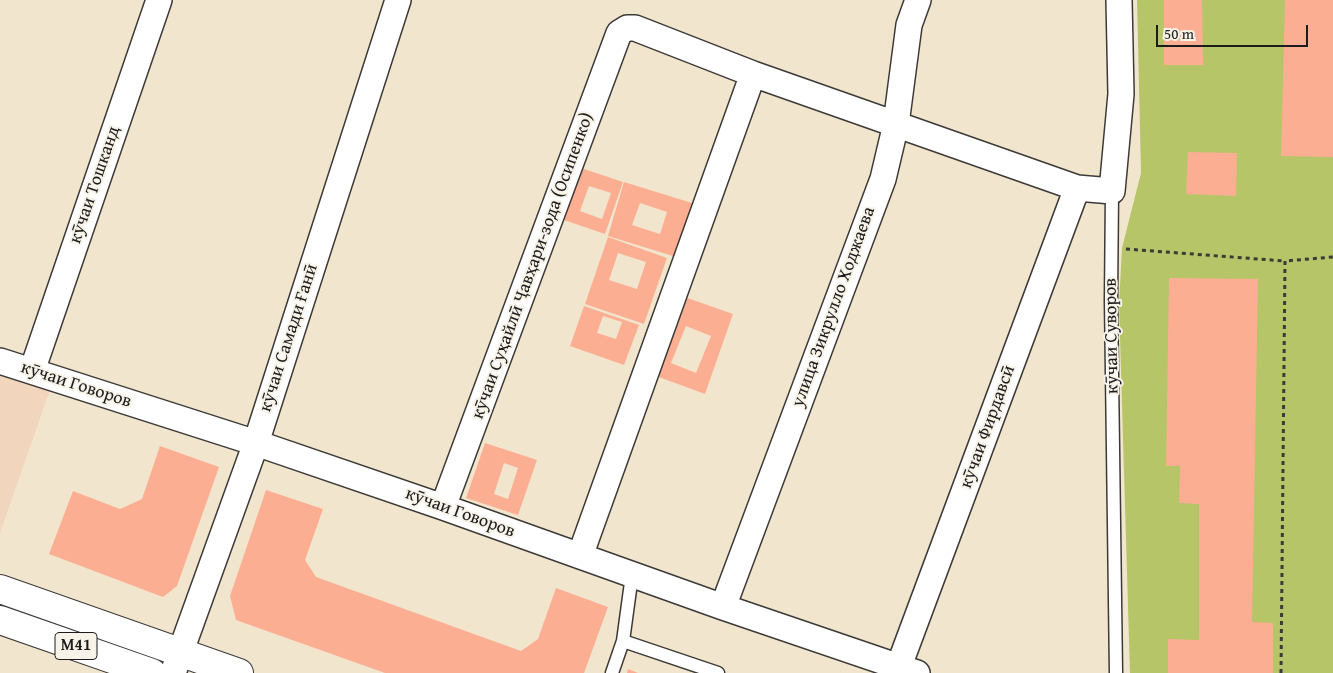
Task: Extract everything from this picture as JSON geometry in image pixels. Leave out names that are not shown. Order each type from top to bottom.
[{"type":"highway","points":[[0,588],[176,663],[239,673]]},
{"type":"highway","name":"M41","points":[[0,620],[152,673]]},
{"type":"street","name":"кӯчаи Тошканд","points":[[32,371],[159,0]]},
{"type":"street","name":"кӯчаи Самади Ғанӣ","points":[[176,663],[256,443],[398,0]]},
{"type":"street","name":"улица Зикрулло Ходжаева","points":[[722,607],[882,179],[896,124],[909,25],[918,0]]},
{"type":"street","name":"кӯчаи Суворов","points":[[1112,191],[1121,94],[1119,0]]},
{"type":"street","name":"кӯчаи Суҳайлӣ Ҷавҳари-зода (Осипенко)","points":[[443,507],[619,33],[626,28],[635,28],[753,74]]},
{"type":"street","points":[[580,556],[753,74],[1077,188],[1112,191]]},
{"type":"street","name":"кӯчаи Фирдавсӣ","points":[[908,669],[1077,188]]},
{"type":"street","name":"кӯчаи Говоров","points":[[0,361],[256,443],[443,507],[722,607],[908,669]]},
{"type":"lane","name":"кӯчаи Суворов","points":[[1112,191],[1116,673]]},
{"type":"lane","points":[[612,673],[623,640],[632,575]]},
{"type":"lane","points":[[623,640],[718,673]]},
{"type":"path","points":[[1111,247],[1285,261],[1333,257]]},
{"type":"path","points":[[1281,673],[1285,261]]},
{"type":"shaded area","points":[[0,367],[52,384],[0,533]]},
{"type":"green space","points":[[1137,0],[1333,0],[1333,673],[1130,673],[1119,304],[1122,248],[1141,173]]},
{"type":"building","points":[[1164,0],[1202,0],[1203,65],[1164,65]]},
{"type":"building","points":[[1285,0],[1333,0],[1333,157],[1281,156]]},
{"type":"building","points":[[1188,152],[1237,153],[1236,196],[1186,194]]},
{"type":"building","points":[[575,166],[623,182],[605,234],[558,218]],"holes":[[[589,186],[611,193],[602,219],[580,211]]]},
{"type":"building","points":[[624,182],[692,203],[676,257],[608,236]],"holes":[[[640,203],[667,212],[660,234],[632,225]]]},
{"type":"building","points":[[608,237],[667,258],[644,324],[585,304]],"holes":[[[618,253],[646,262],[637,289],[609,280]]]},
{"type":"building","points":[[1169,278],[1258,279],[1252,622],[1273,623],[1273,673],[1168,673],[1168,639],[1199,640],[1199,504],[1179,503],[1180,466],[1166,466]]},
{"type":"building","points":[[676,294],[733,314],[705,394],[648,373]],"holes":[[[686,326],[711,336],[696,373],[671,363]]]},
{"type":"building","points":[[584,306],[639,325],[624,365],[570,346]],"holes":[[[603,316],[622,322],[616,339],[597,333]]]},
{"type":"building","points":[[485,443],[537,460],[518,515],[466,498]],"holes":[[[504,463],[518,468],[508,499],[494,494]]]},
{"type":"building","points":[[160,446],[219,467],[177,586],[163,597],[49,554],[73,491],[120,509],[142,499]]},
{"type":"building","points":[[266,490],[323,509],[305,560],[316,577],[521,651],[538,639],[556,588],[608,607],[584,673],[385,673],[236,620],[230,596]]},
{"type":"building","points":[[628,669],[638,673],[627,673]]}]
